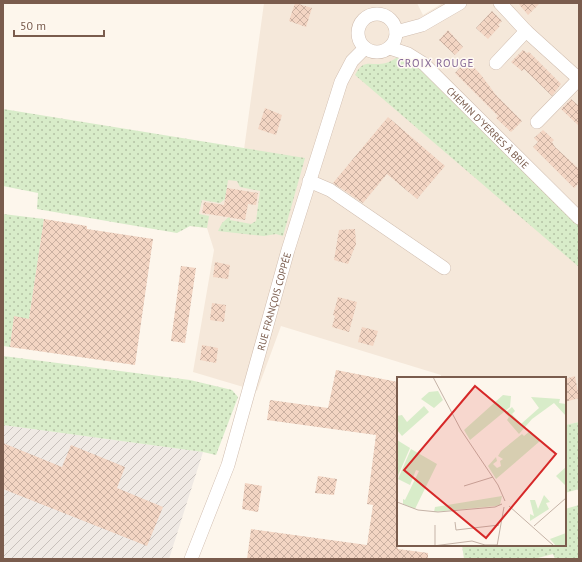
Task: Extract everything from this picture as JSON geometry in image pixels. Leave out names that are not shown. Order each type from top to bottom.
[{"type":"street","points":[[396,32],[422,25],[460,3]]},
{"type":"street","points":[[500,3],[526,30],[579,79],[537,122]]},
{"type":"street","points":[[373,9],[386,16],[395,26],[396,32],[396,38],[390,48],[380,52],[374,52],[365,48],[361,43],[358,31],[363,20],[373,9]]},
{"type":"street","points":[[496,63],[526,30]]},
{"type":"street","name":"RUE FRANÇOIS COPPÉE","points":[[191,559],[228,465],[309,181],[346,70],[365,48]]},
{"type":"street","name":"CHEMIN D'YERRES À BRIE","points":[[390,48],[408,54],[424,64],[579,218]]},
{"type":"street","points":[[309,181],[330,190],[444,268]]},
{"type":"shaded area","points":[[264,3],[417,3],[423,15],[443,3],[579,3],[579,422],[566,425],[566,377],[441,377],[441,375],[281,326],[257,391],[193,372],[214,250],[207,228],[190,226],[202,152],[243,157]]},
{"type":"shaded area","points":[[3,425],[203,452],[169,559],[3,559]]},
{"type":"green space","points":[[398,57],[415,65],[427,75],[579,226],[579,267],[355,75],[358,69],[365,64],[386,63]]},
{"type":"green space","points":[[3,109],[305,158],[283,236],[276,234],[264,236],[218,231],[222,223],[230,216],[230,220],[251,224],[256,221],[260,191],[240,187],[237,181],[228,180],[225,199],[220,203],[202,200],[199,214],[209,216],[207,228],[190,226],[177,233],[37,209],[38,193],[3,186]]},
{"type":"green space","points":[[3,214],[44,219],[29,319],[14,317],[10,347],[3,346]]},
{"type":"green space","points":[[3,356],[190,380],[232,390],[238,397],[216,455],[3,425]]},
{"type":"green space","points":[[579,422],[579,489],[566,493],[566,425]]},
{"type":"green space","points":[[579,505],[579,559],[555,559],[553,554],[534,559],[464,559],[462,546],[566,546],[566,509]]},
{"type":"building","points":[[295,3],[312,8],[306,27],[289,21]]},
{"type":"building","points":[[518,3],[540,3],[528,15]]},
{"type":"building","points":[[492,11],[502,21],[498,25],[500,26],[488,39],[476,28]]},
{"type":"building","points":[[448,30],[463,47],[455,55],[439,40]]},
{"type":"building","points":[[523,50],[527,53],[529,52],[561,84],[552,96],[524,69],[522,71],[511,62]]},
{"type":"building","points":[[465,63],[470,67],[472,65],[496,95],[522,121],[511,132],[496,118],[498,116],[455,73]]},
{"type":"building","points":[[571,99],[579,106],[579,126],[561,109]]},
{"type":"building","points":[[265,108],[282,115],[276,135],[258,129]]},
{"type":"building","points":[[388,117],[445,166],[417,199],[387,174],[363,203],[333,183]]},
{"type":"building","points":[[543,130],[554,140],[552,142],[555,147],[579,169],[579,183],[574,188],[533,147],[538,142],[534,138]]},
{"type":"building","points":[[227,188],[258,193],[256,205],[248,204],[245,220],[202,213],[204,202],[224,205]]},
{"type":"building","points":[[44,219],[87,226],[87,229],[153,239],[135,365],[10,347],[14,316],[29,319]]},
{"type":"building","points":[[355,229],[356,244],[348,264],[334,260],[339,230]]},
{"type":"building","points":[[215,262],[230,265],[228,279],[213,277]]},
{"type":"building","points":[[181,266],[196,268],[185,343],[171,341]]},
{"type":"building","points":[[338,297],[357,302],[349,332],[332,327],[335,316],[333,315]]},
{"type":"building","points":[[212,303],[226,305],[224,322],[210,320]]},
{"type":"building","points":[[362,327],[378,331],[373,346],[358,342]]},
{"type":"building","points":[[202,345],[218,348],[216,363],[200,360]]},
{"type":"building","points":[[336,370],[397,382],[397,546],[398,549],[428,553],[428,559],[247,559],[251,529],[367,545],[373,505],[367,504],[376,435],[267,420],[270,400],[328,408]]},
{"type":"building","points":[[575,376],[579,398],[566,402],[566,379]]},
{"type":"building","points":[[3,443],[62,467],[71,445],[125,467],[117,488],[163,507],[147,546],[3,489]]},
{"type":"building","points":[[318,476],[337,479],[334,495],[315,493]]},
{"type":"building","points":[[245,483],[262,486],[258,512],[242,509]]},
{"type":"district","name":"CROIX ROUGE","points":[[436,63]]}]
